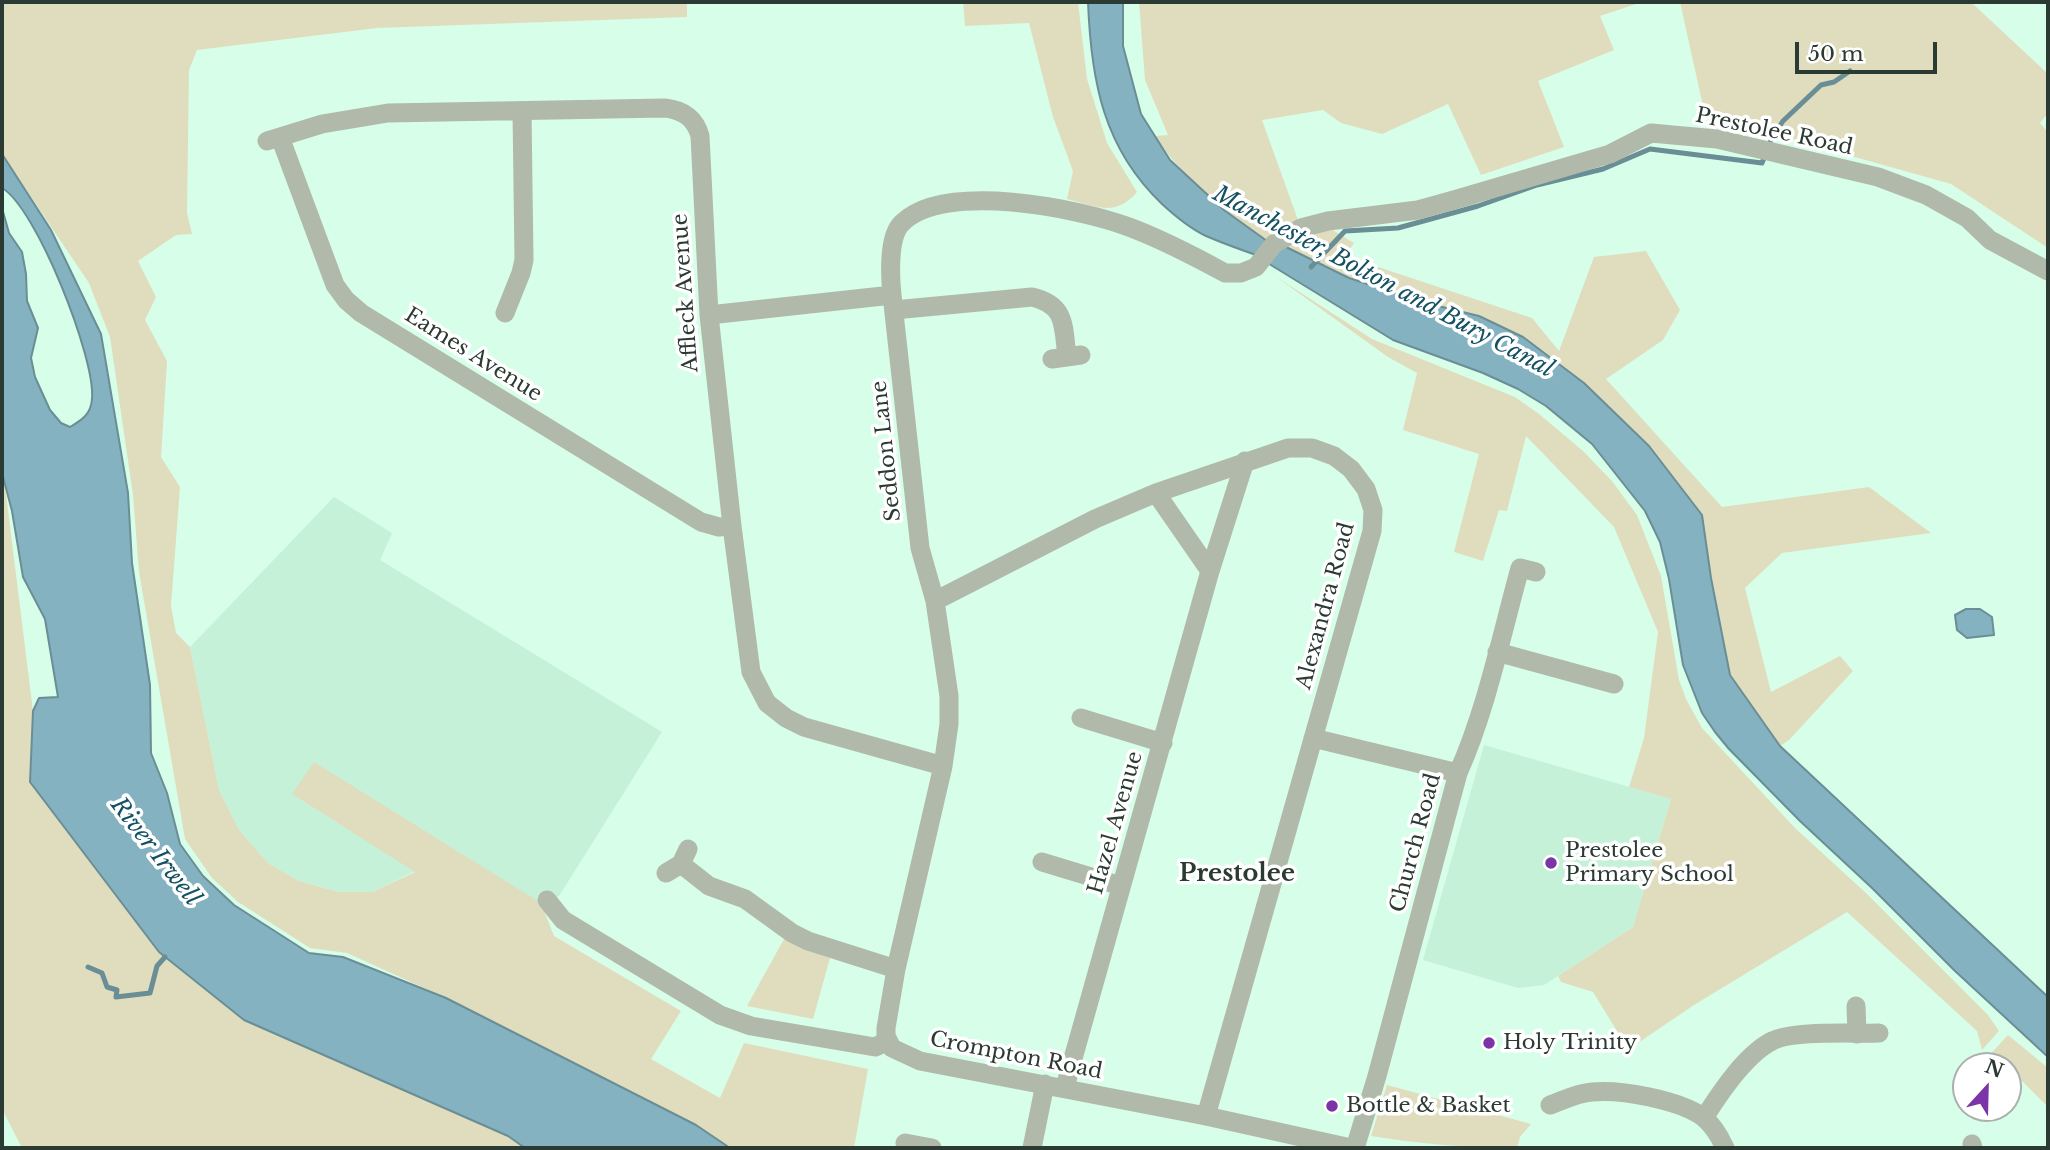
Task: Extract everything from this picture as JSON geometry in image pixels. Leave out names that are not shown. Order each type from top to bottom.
[{"type":"street","name":"Affleck Avenue","points":[[273,139],[322,124],[367,115],[665,108],[688,116],[700,136],[709,315],[751,672],[768,703],[786,718],[804,727],[943,766]]},
{"type":"street","points":[[505,313],[504,291],[524,260],[522,111]]},
{"type":"street","name":"Prestolee Road","points":[[1256,267],[1274,244],[1301,228],[1328,221],[1418,210],[1610,154],[1651,133],[1717,139],[1878,177],[1926,195],[1967,218],[1990,240],[2048,271]]},
{"type":"street","name":"Eames Avenue","points":[[273,139],[335,285],[346,300],[361,313],[701,522],[719,527],[732,526]]},
{"type":"street","name":"Seddon Lane","points":[[888,1041],[886,1028],[896,969],[943,766],[949,724],[949,696],[934,600],[920,548],[889,270],[895,232],[902,223],[922,209],[989,200],[1076,213],[1129,227],[1225,272],[1241,273],[1256,267]]},
{"type":"street","points":[[709,315],[893,302],[1032,297],[1052,305],[1062,319],[1067,357]]},
{"type":"street","name":"Alexandra Road","points":[[934,600],[1095,519],[1245,461],[1289,448],[1312,448],[1334,456],[1351,469],[1366,489],[1373,510],[1372,531],[1206,1116]]},
{"type":"street","name":"Hazel Avenue","points":[[1065,1087],[1210,571],[1245,461]]},
{"type":"street","points":[[1156,494],[1210,571]]},
{"type":"street","name":"Church Road","points":[[1353,1148],[1380,1063],[1458,773],[1466,756],[1520,568],[1536,572]]},
{"type":"street","points":[[1497,652],[1586,668],[1614,684]]},
{"type":"street","points":[[1081,718],[1163,743]]},
{"type":"street","points":[[1314,738],[1458,773]]},
{"type":"street","points":[[678,862],[709,886],[745,899],[792,933],[808,941],[896,969]]},
{"type":"street","points":[[1042,862],[1121,886]]},
{"type":"street","points":[[547,900],[563,920],[720,1015],[751,1026],[876,1047],[888,1041]]},
{"type":"street","points":[[1856,1006],[1857,1034]]},
{"type":"street","points":[[1704,1118],[1743,1066],[1760,1049],[1773,1041],[1791,1036],[1879,1033]]},
{"type":"street","name":"Crompton Road","points":[[888,1041],[899,1053],[920,1061],[1065,1087],[1353,1148]]},
{"type":"street","points":[[1565,1078],[1572,1097]]},
{"type":"street","points":[[1032,1148],[1045,1084]]},
{"type":"street","points":[[1550,1105],[1592,1092],[1617,1093],[1683,1107],[1704,1118],[1718,1134],[1725,1148]]},
{"type":"street","points":[[905,1143],[932,1148]]},
{"type":"shaded area","points":[[2,2],[687,2],[687,17],[377,28],[197,50],[189,70],[187,213],[192,234],[176,235],[138,261],[156,297],[145,320],[167,361],[161,457],[180,487],[171,606],[176,633],[190,647],[219,790],[239,830],[268,863],[299,881],[339,892],[372,892],[415,872],[292,794],[314,762],[541,903],[554,936],[681,1011],[651,1059],[720,1098],[744,1043],[868,1069],[854,1148],[730,1148],[696,1125],[446,998],[347,953],[310,948],[238,902],[212,878],[185,839],[139,572],[133,495],[110,337],[89,283],[2,154]]},
{"type":"shaded area","points":[[963,2],[1078,2],[1087,79],[1107,143],[1137,192],[1129,200],[1121,205],[1105,208],[1067,199],[1073,171],[1053,117],[1029,23],[965,26]]},
{"type":"shaded area","points":[[1139,2],[1642,2],[1600,16],[1614,50],[1538,81],[1564,147],[1481,175],[1448,104],[1382,134],[1341,123],[1323,110],[1262,120],[1298,220],[1280,228],[1267,241],[1220,206],[1192,180],[1155,136],[1168,135],[1145,80]]},
{"type":"shaded area","points":[[1680,2],[1971,2],[2048,74],[2048,113],[2040,123],[2048,132],[2048,248],[1951,184],[1705,115]]},
{"type":"shaded area","points":[[1331,229],[1354,243],[1345,256],[1532,318],[1559,351],[1594,257],[1646,251],[1680,310],[1663,340],[1606,379],[1722,507],[1869,487],[1931,533],[1782,553],[1745,588],[1771,692],[1840,656],[1853,671],[1789,740],[1780,746],[1730,675],[1702,515],[1649,446],[1584,383],[1523,337],[1479,316],[1426,303],[1349,278],[1284,246],[1287,241]]},
{"type":"shaded area","points":[[1275,276],[1372,339],[1515,397],[1583,451],[1612,481],[1637,515],[1661,576],[1679,680],[1702,728],[1795,828],[1866,893],[1988,1015],[1999,1031],[1982,1050],[1977,1031],[1847,912],[1694,1005],[1632,1047],[1617,1031],[1593,992],[1561,982],[1558,976],[1633,927],[1671,799],[1629,787],[1644,738],[1658,632],[1614,527],[1526,436],[1507,511],[1499,510],[1483,561],[1454,552],[1479,454],[1403,430],[1417,373],[1388,357]]},
{"type":"shaded area","points":[[2,462],[33,711],[30,782],[525,1148],[22,1148],[2,1109]]},
{"type":"shaded area","points":[[334,497],[392,533],[380,560],[662,732],[559,896],[541,903],[292,794],[415,871],[372,892],[339,892],[299,881],[268,863],[239,830],[219,790],[190,647]]},
{"type":"shaded area","name":"Prestolee Primary School","points":[[1484,745],[1671,799],[1633,927],[1544,985],[1518,988],[1423,960]]},
{"type":"shaded area","points":[[784,939],[830,958],[813,1019],[747,1006]]},
{"type":"shaded area","points":[[2008,1035],[2048,1068],[2048,1107],[2022,1081],[2022,1052],[1992,1052]]},
{"type":"shaded area","points":[[1387,1085],[1531,1124],[1520,1137],[1517,1148],[1444,1145],[1371,1136]]},
{"type":"water","points":[[1088,2],[1123,2],[1123,46],[1141,114],[1170,160],[1224,210],[1267,241],[1256,255],[1206,236],[1182,222],[1142,182],[1126,160],[1113,136],[1097,85]]},
{"type":"water","name":"River Irwell","points":[[2,154],[51,230],[101,334],[128,493],[132,563],[150,685],[151,753],[167,793],[180,844],[203,876],[234,905],[309,953],[343,957],[446,998],[696,1125],[730,1148],[525,1148],[508,1136],[244,1020],[159,952],[30,782],[33,711],[39,698],[58,697],[45,619],[23,577],[12,511],[2,473],[2,208],[9,233],[22,252],[27,301],[38,328],[31,358],[35,377],[50,410],[61,423],[70,427],[85,416],[92,399],[91,379],[84,352],[61,286],[31,223],[16,201],[2,188]]},
{"type":"water","points":[[1284,246],[1349,278],[1426,303],[1479,316],[1523,337],[1584,383],[1649,446],[1702,515],[1730,675],[1780,746],[2048,997],[2048,1057],[1800,821],[1715,732],[1702,713],[1683,665],[1660,542],[1645,511],[1592,444],[1546,406],[1518,389],[1483,373],[1393,340],[1266,262]]},
{"type":"water","points":[[1966,609],[1980,609],[1992,617],[1994,635],[1967,638],[1957,630],[1955,615]]},
{"type":"waterway","name":"Manchester, Bolton and Bury Canal","points":[[1311,267],[1345,231],[1398,228],[1478,206],[1537,185],[1603,169],[1650,149],[1762,163],[1772,138],[1783,121],[1821,85],[1834,82],[1850,71]]},
{"type":"waterway","points":[[88,967],[102,973],[107,987],[117,990],[116,997],[150,993],[157,966],[165,957]]},
{"type":"place","name":"Prestolee Primary School","points":[[1551,863]]},
{"type":"place","name":"Holy Trinity","points":[[1489,1043]]},
{"type":"place","name":"Bottle & Basket","points":[[1332,1106]]},
{"type":"district","name":"Prestolee","points":[[1237,874]]}]
